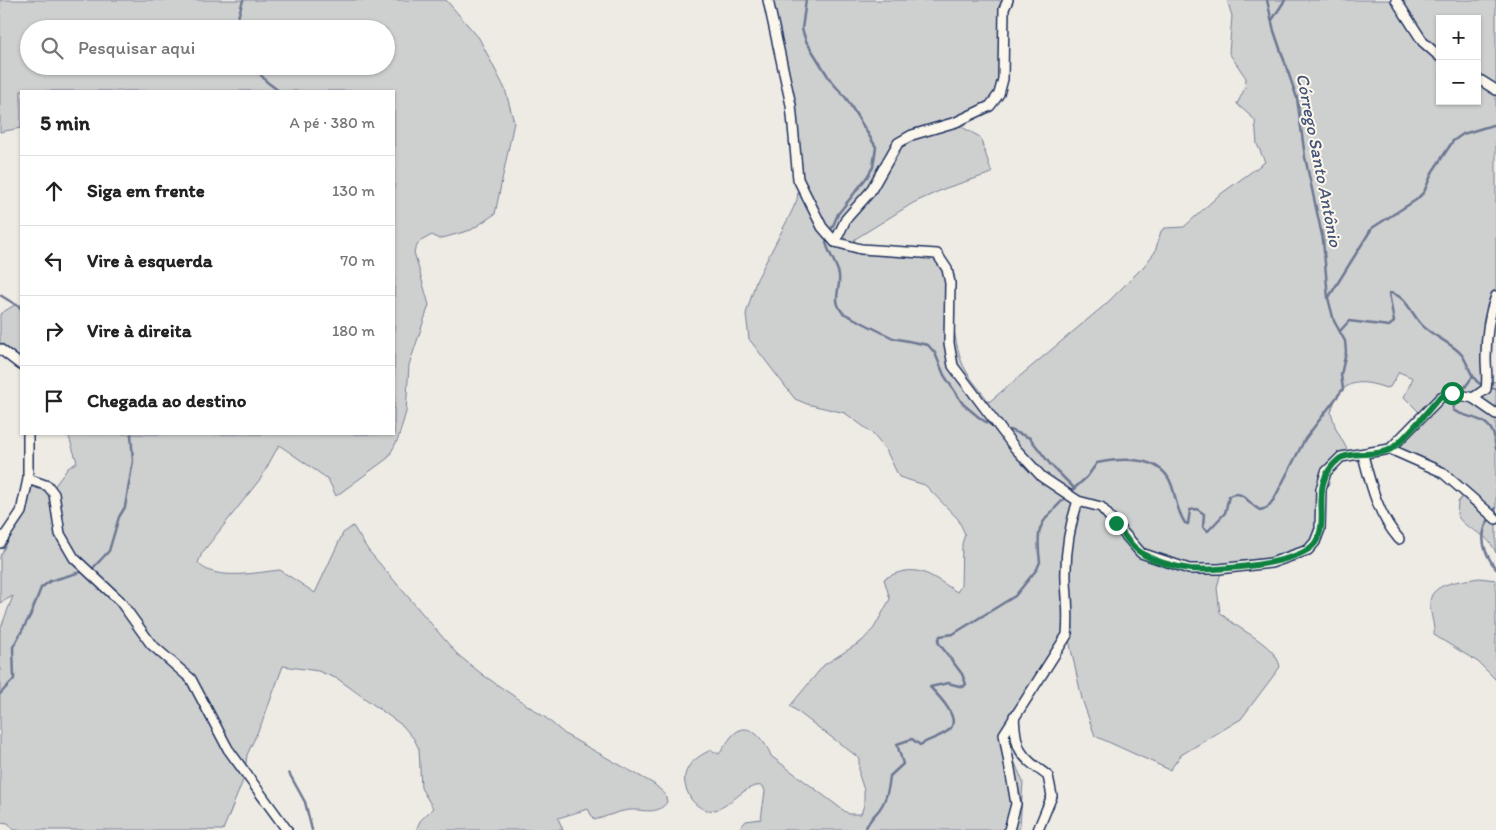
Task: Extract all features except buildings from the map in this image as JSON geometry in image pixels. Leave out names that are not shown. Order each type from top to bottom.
[{"type":"street","points":[[768,0],[791,105],[798,179],[822,227],[835,242],[861,249],[936,254],[947,269],[950,283],[949,343],[953,366],[1015,448],[1042,477],[1078,501],[1101,507],[1141,553],[1166,563],[1189,569],[1219,569],[1271,563],[1308,550],[1316,542],[1320,529],[1321,489],[1326,472],[1340,457],[1390,450],[1442,472],[1496,519]]},
{"type":"street","points":[[835,242],[846,219],[870,192],[898,143],[912,135],[956,122],[990,106],[999,94],[1003,79],[1004,9],[1008,0]]},
{"type":"street","points":[[1396,0],[1423,42],[1436,54]]},
{"type":"street","points":[[1481,81],[1496,90]]},
{"type":"street","points":[[1473,398],[1486,389],[1488,378],[1486,332],[1496,296]]},
{"type":"street","points":[[0,349],[20,364]]},
{"type":"street","points":[[1390,450],[1440,397],[1452,393],[1473,398],[1496,414]]},
{"type":"street","points":[[0,543],[21,512],[28,479],[28,435]]},
{"type":"street","points":[[1363,455],[1379,510],[1386,523],[1399,539]]},
{"type":"street","points":[[28,479],[48,486],[54,494],[60,534],[74,558],[120,602],[151,644],[192,679],[228,749],[287,830]]},
{"type":"street","points":[[1009,830],[1016,804],[1004,734],[1067,635],[1069,618],[1066,551],[1069,528],[1078,501]]},
{"type":"street","points":[[1014,716],[1015,740],[1022,757],[1048,776],[1052,796],[1038,830]]},
{"type":"shaded area","points":[[0,0],[446,0],[479,38],[505,89],[514,122],[495,214],[471,230],[439,239],[432,235],[419,242],[414,252],[429,305],[409,365],[406,412],[398,439],[388,458],[336,496],[328,479],[279,445],[261,478],[202,553],[198,563],[205,569],[225,574],[249,574],[280,570],[315,593],[343,533],[353,526],[368,550],[457,654],[483,675],[546,718],[566,735],[654,784],[665,794],[667,802],[663,806],[650,811],[635,810],[616,813],[594,820],[588,809],[558,818],[563,830],[416,830],[420,821],[433,808],[421,788],[419,749],[414,739],[403,726],[338,679],[318,671],[283,666],[263,720],[247,755],[244,778],[223,830],[14,830],[8,823],[0,822],[0,630],[13,596],[0,603],[0,556],[17,524],[30,482],[54,487],[68,468],[77,462],[68,435],[395,435],[395,90],[20,90],[20,128],[0,132]]},
{"type":"shaded area","points":[[771,0],[998,0],[1003,2],[1002,71],[996,99],[957,119],[960,126],[980,137],[992,173],[946,188],[913,203],[855,239],[854,242],[872,250],[935,249],[944,258],[950,266],[955,279],[953,320],[961,360],[963,366],[989,402],[1106,304],[1144,266],[1155,252],[1161,231],[1165,228],[1184,227],[1218,196],[1265,162],[1257,144],[1255,120],[1237,104],[1245,88],[1246,78],[1229,53],[1232,16],[1227,0],[1496,0],[1496,296],[1488,351],[1491,381],[1496,382],[1496,553],[1487,539],[1461,521],[1457,515],[1458,502],[1467,491],[1437,466],[1420,456],[1389,446],[1421,414],[1404,397],[1413,378],[1399,372],[1390,387],[1386,388],[1367,383],[1351,384],[1339,393],[1331,412],[1336,429],[1348,451],[1328,472],[1314,539],[1296,555],[1228,566],[1220,576],[1217,588],[1220,612],[1271,651],[1277,658],[1280,667],[1241,719],[1181,755],[1170,770],[1095,736],[1082,699],[1069,640],[1019,716],[1010,734],[1010,751],[1023,782],[1020,826],[1017,830],[738,830],[746,821],[761,819],[765,791],[763,786],[755,786],[748,789],[719,809],[703,809],[696,805],[690,797],[686,787],[685,773],[697,758],[711,750],[719,754],[734,734],[745,729],[750,730],[759,737],[771,756],[843,810],[849,814],[861,814],[864,805],[864,790],[859,775],[859,758],[790,706],[824,665],[862,641],[874,628],[890,599],[884,579],[905,571],[914,571],[922,572],[939,580],[957,592],[961,586],[962,544],[965,534],[958,519],[925,485],[899,477],[886,450],[871,432],[845,413],[807,404],[795,399],[749,339],[746,314],[756,281],[797,200],[796,155]]},
{"type":"shaded area","points":[[16,304],[20,305],[20,361],[0,349],[0,314]]},
{"type":"shaded area","points":[[1479,578],[1496,580],[1496,680],[1478,662],[1434,635],[1430,603],[1431,596],[1441,587],[1449,584]]},
{"type":"waterway","points":[[237,20],[243,0]]},
{"type":"waterway","points":[[806,0],[802,29],[806,41],[831,81],[846,98],[876,147],[873,167],[838,214],[832,228]]},
{"type":"waterway","name":"Córrego Santo Antônio","points":[[1070,492],[1087,477],[1097,463],[1130,460],[1151,464],[1167,476],[1185,523],[1188,524],[1190,510],[1197,509],[1204,514],[1203,527],[1208,531],[1225,513],[1229,496],[1234,494],[1242,496],[1260,510],[1267,508],[1274,499],[1305,439],[1343,389],[1341,375],[1346,352],[1345,341],[1334,321],[1328,298],[1323,240],[1305,157],[1297,98],[1274,31],[1267,0]]},
{"type":"waterway","points":[[1272,20],[1285,0]]},
{"type":"waterway","points":[[261,75],[278,90]]},
{"type":"waterway","points":[[1329,297],[1372,228],[1416,200],[1424,192],[1433,171],[1453,141],[1463,134],[1496,124]]},
{"type":"waterway","points":[[826,242],[839,275],[837,299],[839,308],[843,313],[893,338],[928,345],[935,353],[944,375],[963,404],[981,419],[996,428]]},
{"type":"waterway","points":[[1340,331],[1349,321],[1389,326],[1394,322],[1389,293],[1395,294],[1404,300],[1417,320],[1426,329],[1458,350],[1480,384]]},
{"type":"waterway","points":[[0,295],[20,307]]},
{"type":"waterway","points":[[1463,390],[1473,376]]},
{"type":"waterway","points":[[1455,401],[1453,410],[1486,423],[1494,435],[1496,449]]},
{"type":"waterway","points":[[1010,430],[1030,438],[1050,464],[1075,489]]},
{"type":"waterway","points":[[93,568],[109,551],[119,517],[125,507],[133,461],[131,435]]},
{"type":"waterway","points":[[865,830],[886,798],[890,776],[903,764],[897,744],[912,739],[920,745],[946,732],[952,725],[953,720],[947,707],[930,687],[948,683],[963,687],[966,684],[962,674],[938,642],[940,636],[953,634],[1015,596],[1037,569],[1040,562],[1038,539],[1045,519],[1066,497]]},
{"type":"waterway","points":[[1488,521],[1483,534],[1483,540],[1486,552],[1496,569]]},
{"type":"waterway","points":[[0,694],[14,679],[13,647],[30,616],[41,588],[50,581],[84,571]]},
{"type":"waterway","points":[[289,773],[305,802],[312,830]]},
{"type":"route","points":[[1116,523],[1127,540],[1141,553],[1166,563],[1189,569],[1219,569],[1271,563],[1308,550],[1316,542],[1320,529],[1321,489],[1326,472],[1340,457],[1390,450],[1440,397],[1452,393]]}]
